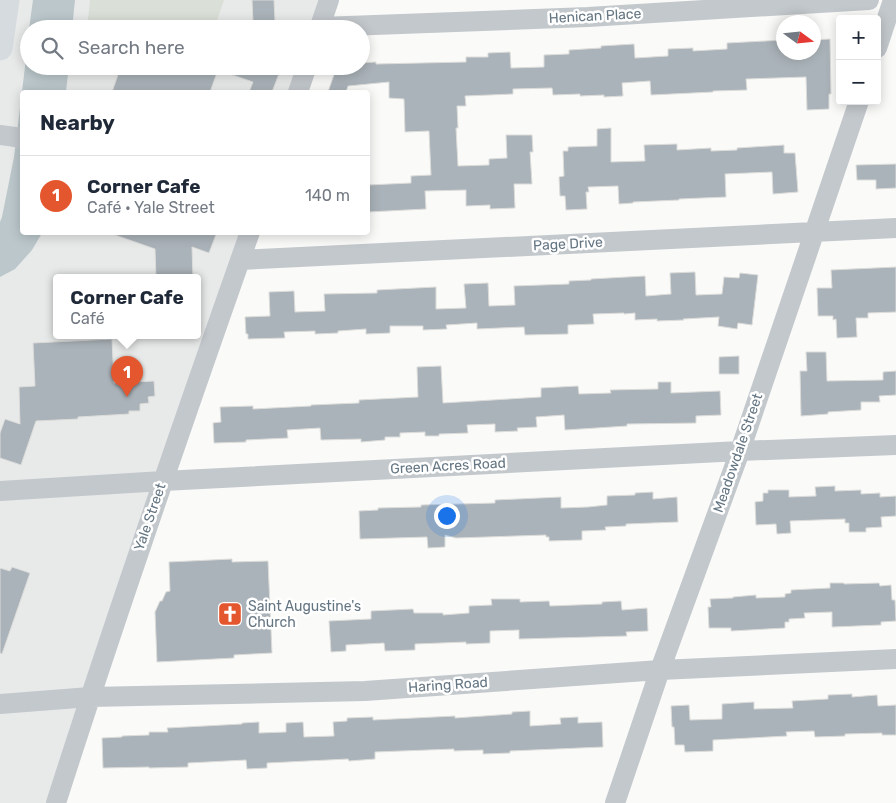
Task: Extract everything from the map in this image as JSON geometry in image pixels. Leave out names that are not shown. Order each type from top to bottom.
[{"type":"main road","points":[[0,48],[6,0]]},
{"type":"street","points":[[322,20],[329,0]]},
{"type":"street","name":"Henican Place","points":[[370,25],[588,17],[869,0]]},
{"type":"street","points":[[881,37],[894,0]]},
{"type":"street","points":[[299,90],[303,75]]},
{"type":"street","name":"Meadowdale Street","points":[[615,803],[660,670],[740,451],[858,105]]},
{"type":"street","name":"Page Drive","points":[[240,260],[896,228]]},
{"type":"street","name":"Yale Street","points":[[56,803],[163,481],[249,235]]},
{"type":"street","name":"Green Acres Road","points":[[0,491],[896,444]]},
{"type":"street","name":"Haring Road","points":[[0,704],[90,696],[365,691],[660,670],[896,659]]},
{"type":"shaded area","points":[[0,0],[328,0],[321,20],[20,20],[20,75],[302,75],[297,90],[20,90],[20,235],[246,235],[47,803],[0,803]]},
{"type":"shaded area","points":[[33,0],[75,0],[73,20],[30,20]]},
{"type":"shaded area","points":[[90,0],[224,0],[217,20],[88,20]]},
{"type":"shaded area","points":[[24,75],[68,75],[66,90],[22,90]]},
{"type":"shaded area","points":[[20,108],[20,235],[41,235],[32,250],[15,269],[0,277],[0,222],[14,157]]},
{"type":"building","points":[[252,0],[274,0],[275,20],[253,20]]},
{"type":"building","points":[[830,39],[831,94],[829,94],[829,109],[807,110],[806,77],[746,79],[747,90],[713,92],[651,95],[650,81],[622,83],[623,96],[553,95],[552,88],[513,89],[513,94],[465,96],[466,106],[457,106],[458,166],[489,165],[489,159],[507,158],[506,135],[532,135],[533,152],[530,152],[532,184],[514,184],[515,208],[490,209],[490,205],[466,206],[466,190],[425,191],[426,209],[370,212],[370,185],[411,183],[411,176],[431,175],[429,131],[405,132],[404,99],[389,98],[389,82],[348,86],[347,90],[329,90],[334,75],[370,75],[370,62],[376,62],[376,64],[466,62],[466,57],[488,57],[488,53],[510,52],[511,68],[544,67],[544,55],[569,54],[569,50],[634,44],[635,58],[668,56],[668,49],[693,48],[693,51],[727,49],[727,43],[776,40],[776,60],[821,60],[821,40]]},
{"type":"building","points":[[118,75],[216,75],[211,90],[113,90]]},
{"type":"building","points":[[233,75],[279,75],[273,90],[250,90],[253,82]]},
{"type":"building","points":[[611,128],[611,162],[645,161],[644,145],[677,144],[677,150],[711,148],[711,151],[784,145],[784,153],[795,153],[798,192],[773,194],[772,172],[725,174],[726,197],[619,204],[618,186],[588,187],[589,192],[586,192],[587,209],[566,210],[565,196],[560,196],[559,177],[564,176],[563,151],[568,151],[568,147],[597,146],[597,129]]},
{"type":"building","points":[[896,164],[896,188],[876,189],[876,180],[857,180],[856,165]]},
{"type":"building","points":[[115,235],[216,235],[209,253],[192,247],[193,274],[156,274],[155,249]]},
{"type":"building","points":[[896,267],[896,312],[868,313],[868,318],[856,318],[857,337],[837,338],[836,319],[833,320],[833,316],[818,316],[817,288],[832,288],[831,270]]},
{"type":"building","points":[[695,272],[696,295],[722,294],[724,277],[739,278],[740,273],[758,275],[752,325],[738,323],[737,329],[718,326],[719,317],[657,321],[657,319],[635,320],[635,313],[624,313],[593,314],[594,324],[568,325],[568,334],[525,335],[524,327],[477,329],[477,323],[446,325],[447,329],[423,330],[423,326],[390,326],[390,333],[366,334],[366,329],[315,334],[315,331],[284,332],[285,338],[248,339],[248,334],[246,334],[245,317],[270,316],[269,292],[294,291],[295,312],[325,311],[324,294],[377,293],[377,290],[436,287],[436,309],[466,308],[464,284],[488,283],[489,306],[515,305],[514,286],[569,284],[569,281],[645,276],[646,296],[671,294],[670,273]]},
{"type":"building","points":[[112,339],[114,383],[154,381],[155,396],[148,397],[149,403],[140,404],[140,411],[129,411],[129,414],[36,421],[21,465],[0,458],[0,433],[5,419],[20,424],[19,387],[35,386],[33,343]]},
{"type":"building","points":[[806,352],[826,352],[827,381],[883,380],[883,372],[896,371],[896,395],[879,396],[880,402],[861,402],[861,410],[801,416],[800,371],[807,371]]},
{"type":"building","points":[[739,356],[739,374],[719,374],[719,357]]},
{"type":"building","points":[[441,366],[443,403],[541,397],[541,388],[578,386],[579,394],[611,393],[610,390],[658,389],[658,382],[671,382],[671,393],[720,391],[721,415],[696,416],[696,423],[627,424],[627,426],[565,430],[564,415],[536,417],[537,427],[517,428],[518,431],[495,432],[495,424],[467,425],[468,433],[425,436],[425,432],[400,433],[400,437],[385,437],[385,440],[361,442],[361,439],[321,440],[320,428],[287,430],[288,438],[214,443],[213,423],[221,422],[220,407],[253,406],[253,409],[359,403],[359,400],[418,397],[417,367]]},
{"type":"building","points":[[835,486],[835,491],[861,490],[861,494],[880,493],[880,497],[896,496],[896,516],[881,517],[882,527],[866,528],[866,532],[849,532],[849,523],[845,523],[845,519],[790,521],[791,533],[777,534],[776,524],[756,525],[755,502],[763,501],[763,493],[768,493],[768,490],[789,490],[789,497],[816,496],[815,487]]},
{"type":"building","points":[[653,492],[653,499],[677,497],[678,522],[626,524],[626,526],[605,527],[606,530],[582,531],[582,540],[549,541],[549,537],[546,537],[546,535],[456,538],[445,535],[445,547],[428,548],[427,537],[360,539],[359,511],[378,510],[378,508],[421,507],[421,505],[495,503],[495,500],[561,497],[561,508],[588,507],[607,505],[607,496]]},
{"type":"building","points":[[232,559],[232,562],[268,561],[272,653],[234,655],[234,658],[157,662],[155,612],[166,592],[170,591],[169,562]]},
{"type":"building","points":[[12,567],[30,573],[2,654],[0,653],[0,568],[10,571]]},
{"type":"building","points":[[830,583],[879,583],[880,586],[891,585],[892,600],[895,600],[896,621],[881,622],[881,625],[832,627],[832,612],[804,613],[805,618],[789,619],[789,622],[785,622],[785,628],[731,631],[731,628],[709,628],[708,607],[711,607],[710,599],[756,595],[756,598],[785,597],[785,594],[791,593],[791,590],[830,588]]},
{"type":"building","points":[[491,599],[520,599],[520,602],[549,601],[550,606],[602,604],[602,602],[621,601],[622,610],[647,608],[648,631],[626,632],[627,636],[519,639],[519,630],[490,631],[490,643],[415,644],[415,650],[385,651],[384,643],[346,645],[346,651],[331,652],[329,621],[371,619],[371,611],[413,609],[414,613],[443,613],[443,615],[469,613],[469,606],[492,605]]},
{"type":"building","points":[[852,694],[852,697],[877,695],[878,706],[896,705],[896,735],[882,735],[882,733],[815,737],[814,731],[786,732],[787,736],[713,740],[713,751],[685,752],[684,745],[675,745],[671,706],[689,705],[690,720],[722,719],[722,704],[754,702],[754,709],[793,708],[792,701],[828,699],[828,695]]},
{"type":"building","points":[[530,711],[530,726],[561,724],[560,718],[578,717],[578,723],[602,722],[603,747],[483,754],[483,750],[454,751],[454,749],[375,752],[375,759],[267,763],[267,768],[247,769],[246,760],[188,763],[188,767],[103,768],[102,738],[149,735],[149,732],[168,732],[167,728],[259,722],[259,733],[286,732],[286,723],[303,722],[304,737],[334,736],[333,722],[347,721],[347,718],[373,717],[373,720],[455,716],[455,718]]},
{"type":"place","name":"Corner Cafe","points":[[127,397]]},
{"type":"place","name":"Saint Augustine's Church","points":[[230,614]]}]
